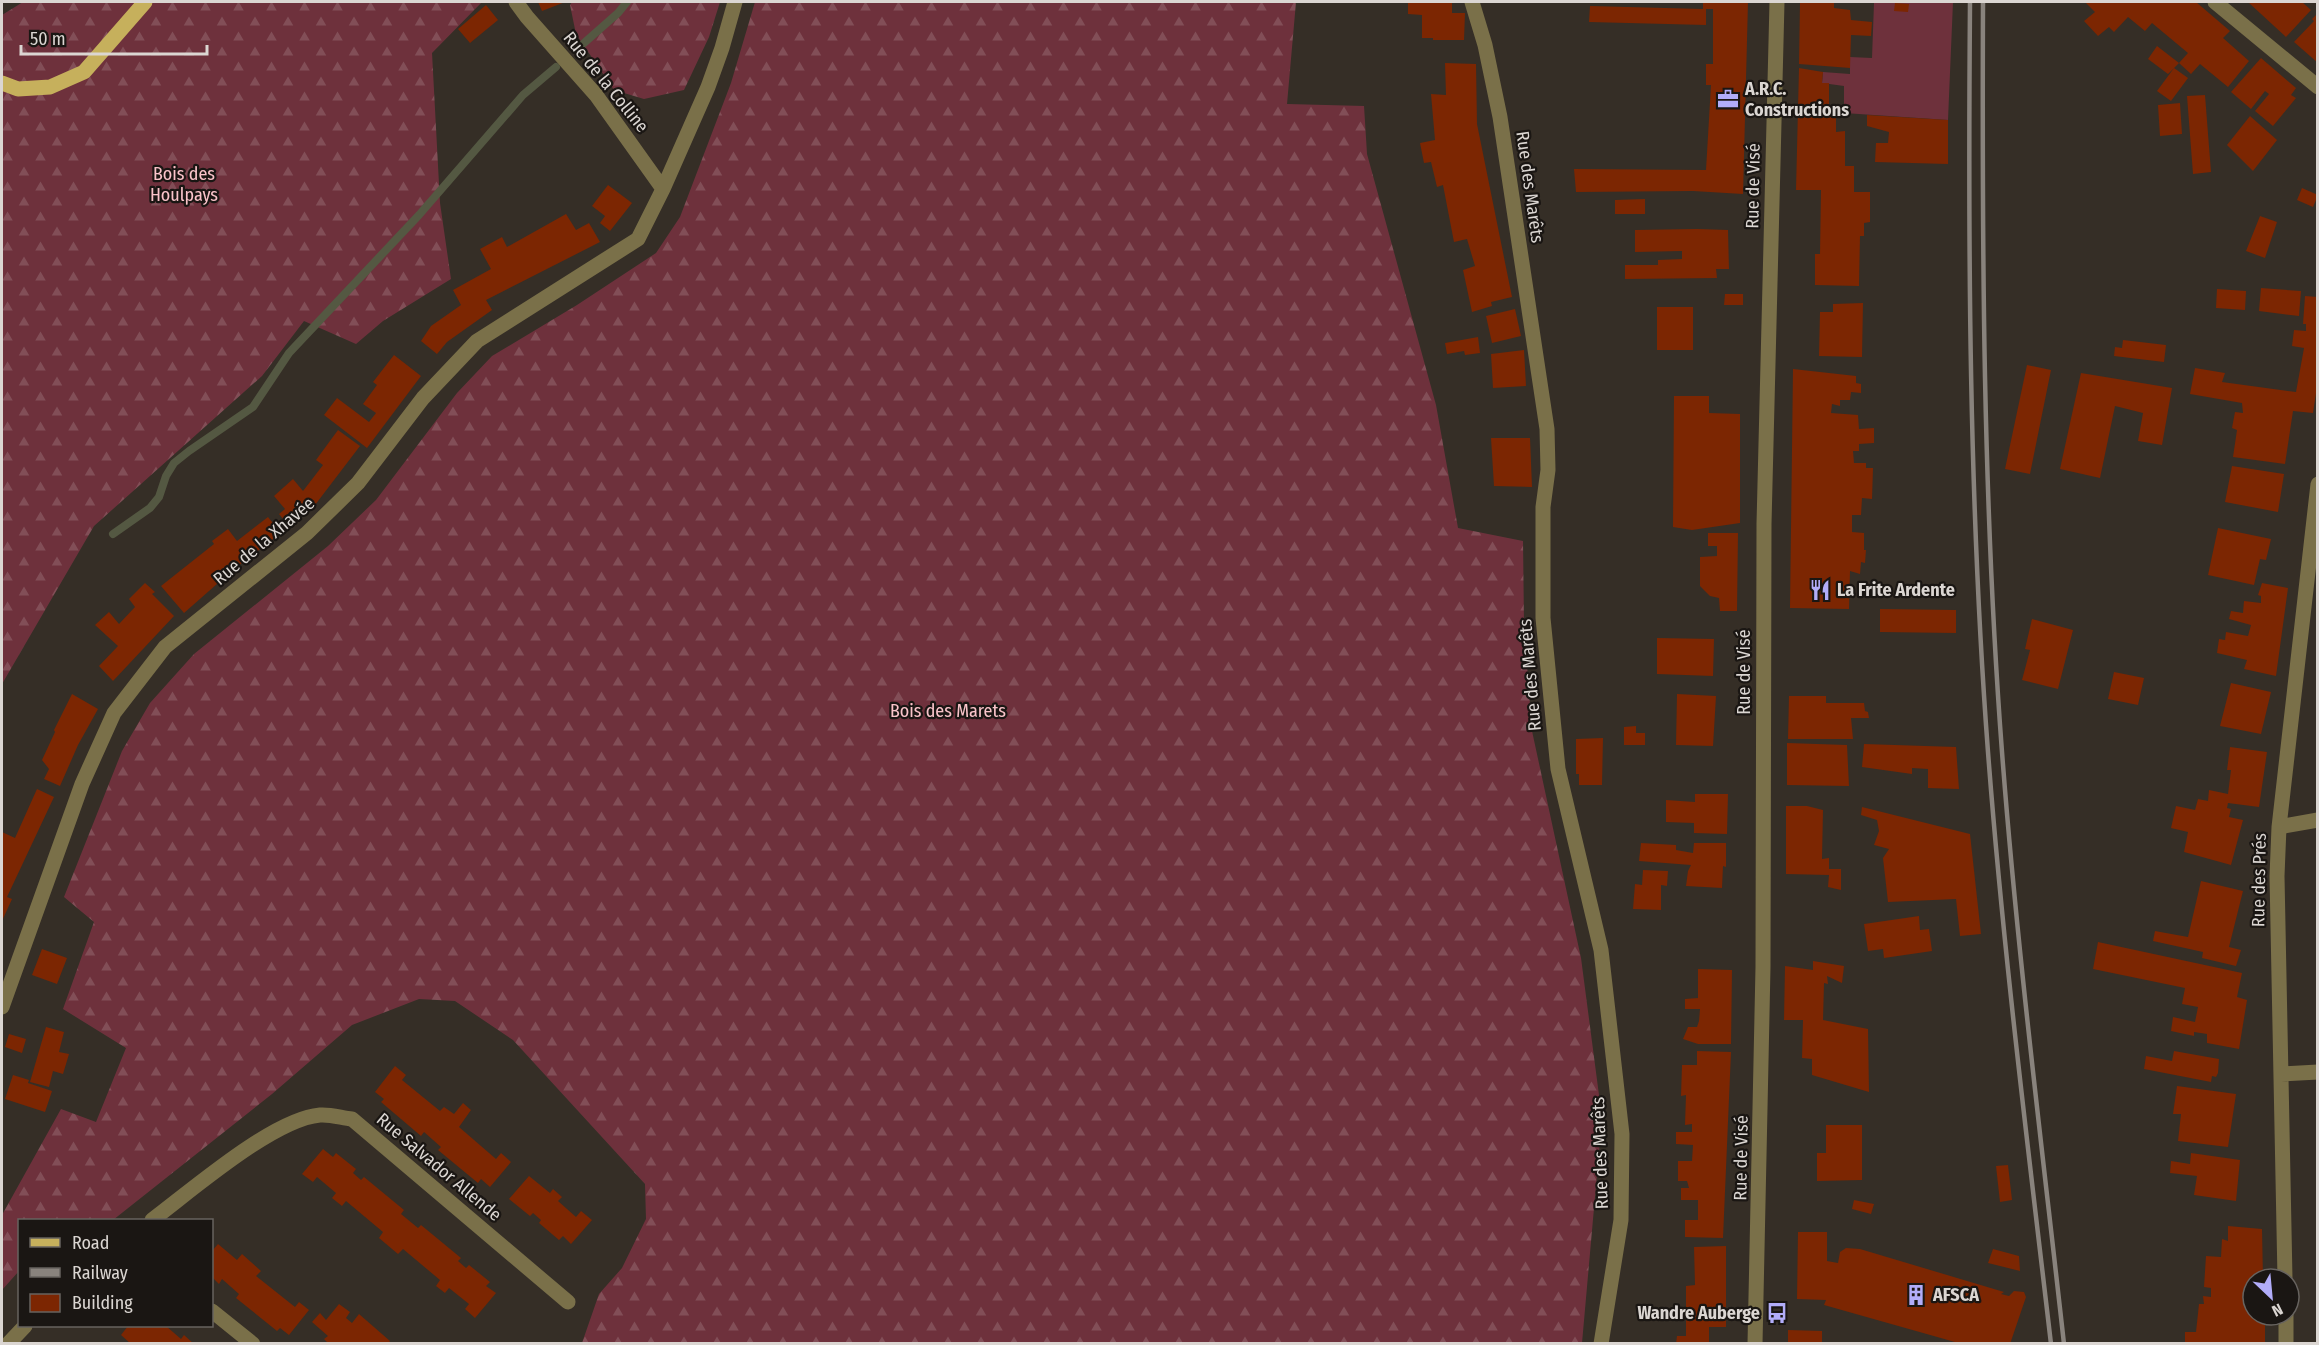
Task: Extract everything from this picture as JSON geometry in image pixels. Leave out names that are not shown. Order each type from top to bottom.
[{"type":"main road","points":[[2,83],[18,89],[50,87],[84,72],[145,2]]},
{"type":"street","name":"Rue de la Colline","points":[[516,2],[596,95],[663,189]]},
{"type":"street","name":"Rue de la Xhavée","points":[[2,1007],[82,784],[114,713],[165,647],[316,525],[358,483],[423,398],[477,341],[638,239],[708,87],[735,2]]},
{"type":"street","name":"Rue des Marêts","points":[[1472,2],[1485,45],[1500,117],[1547,429],[1548,470],[1544,507],[1543,618],[1558,769],[1600,950],[1622,1134],[1622,1220],[1601,1344]]},
{"type":"street","name":"Rue de Visé","points":[[1755,1344],[1763,967],[1764,524],[1776,2]]},
{"type":"street","points":[[2215,2],[2318,87]]},
{"type":"street","name":"Rue des Prés","points":[[2285,1267],[2277,876],[2279,827],[2318,484]]},
{"type":"street","points":[[2279,827],[2318,820]]},
{"type":"street","points":[[2281,1074],[2318,1072]]},
{"type":"street","name":"Rue Salvador Allende","points":[[155,1219],[231,1159],[302,1118],[321,1115],[352,1119],[568,1302]]},
{"type":"street","points":[[213,1312],[253,1344]]},
{"type":"street","points":[[8,1344],[24,1327]]},
{"type":"street","points":[[2286,1327],[2286,1344]]},
{"type":"green space","name":"Bois des Houlpays","points":[[23,2],[482,2],[432,53],[440,203],[451,279],[383,321],[356,344],[304,321],[262,376],[94,526],[2,684],[2,15]]},
{"type":"green space","points":[[572,2],[720,2],[709,37],[684,90],[644,99],[614,90],[576,34],[570,5]]},
{"type":"green space","name":"Bois des Marets","points":[[755,2],[1296,2],[1287,104],[1364,106],[1367,154],[1436,405],[1458,528],[1523,541],[1524,625],[1532,731],[1581,958],[1602,1118],[1582,1343],[582,1343],[599,1294],[622,1268],[646,1219],[645,1184],[513,1040],[455,1001],[419,999],[352,1025],[272,1094],[114,1219],[18,1219],[18,1272],[2,1290],[2,1215],[61,1109],[96,1122],[126,1048],[63,1009],[94,922],[64,897],[122,751],[150,703],[194,654],[328,546],[376,500],[457,393],[492,356],[577,305],[656,253],[680,217],[731,83]]},
{"type":"green space","points":[[1953,2],[1948,120],[1844,113],[1844,86],[1822,83],[1823,72],[1850,74],[1850,57],[1872,58],[1874,3]]},
{"type":"building","points":[[538,2],[565,2],[542,11]]},
{"type":"building","points":[[1408,2],[1452,2],[1452,13],[1465,13],[1464,40],[1422,38],[1422,15],[1408,14]]},
{"type":"building","points":[[1703,2],[1748,2],[1743,194],[1693,191],[1576,192],[1574,169],[1706,170],[1711,85],[1706,85],[1706,64],[1713,64],[1713,9],[1706,9],[1706,25],[1589,22],[1590,6],[1703,9]]},
{"type":"building","points":[[1800,2],[1834,2],[1834,8],[1850,10],[1851,20],[1872,22],[1871,36],[1851,35],[1850,68],[1799,64]]},
{"type":"building","points":[[2085,2],[2196,2],[2230,31],[2223,38],[2249,61],[2228,87],[2200,64],[2191,74],[2179,63],[2188,53],[2152,23],[2145,31],[2128,17],[2114,32],[2109,27],[2098,36],[2084,21],[2095,12]]},
{"type":"building","points":[[2248,2],[2302,2],[2311,10],[2286,37]]},
{"type":"building","points":[[1895,3],[1909,4],[1908,12],[1894,11]]},
{"type":"building","points":[[486,5],[498,20],[470,43],[458,29]]},
{"type":"building","points":[[2318,13],[2318,63],[2294,42],[2314,21],[2312,19]]},
{"type":"building","points":[[2157,46],[2179,63],[2168,74],[2148,59]]},
{"type":"building","points":[[2261,58],[2296,88],[2291,95],[2296,98],[2273,126],[2255,111],[2269,94],[2265,91],[2251,109],[2231,92]]},
{"type":"building","points":[[1445,63],[1476,64],[1477,124],[1512,297],[1491,302],[1492,306],[1472,312],[1463,270],[1475,266],[1467,239],[1454,242],[1443,185],[1437,187],[1431,162],[1424,163],[1420,143],[1435,140],[1431,94],[1446,95]]},
{"type":"building","points":[[1799,68],[1823,72],[1822,83],[1829,83],[1829,111],[1836,112],[1836,132],[1845,131],[1845,166],[1854,166],[1854,192],[1870,192],[1870,222],[1864,223],[1864,236],[1860,236],[1859,286],[1815,285],[1815,254],[1820,254],[1821,190],[1796,190]]},
{"type":"building","points":[[2174,68],[2188,78],[2171,101],[2157,91]]},
{"type":"building","points":[[2205,95],[2211,172],[2193,174],[2187,96]]},
{"type":"building","points":[[2180,103],[2182,134],[2160,136],[2158,105]]},
{"type":"building","points":[[1867,115],[1948,120],[1948,164],[1875,162],[1876,143],[1888,143],[1889,132],[1867,126]]},
{"type":"building","points":[[2250,116],[2277,140],[2253,171],[2227,145]]},
{"type":"building","points":[[608,185],[632,203],[610,231],[600,223],[605,216],[592,206]]},
{"type":"building","points":[[2302,188],[2318,195],[2313,207],[2297,200]]},
{"type":"building","points":[[1645,199],[1645,214],[1615,214],[1615,200]]},
{"type":"building","points":[[566,214],[576,230],[589,223],[600,242],[486,300],[492,310],[447,342],[437,354],[421,341],[431,326],[461,305],[453,290],[491,269],[480,249],[502,237],[507,247]]},
{"type":"building","points":[[2260,216],[2277,222],[2265,258],[2246,251]]},
{"type":"building","points":[[1635,230],[1728,230],[1729,269],[1716,269],[1717,278],[1625,279],[1625,265],[1658,265],[1658,260],[1682,259],[1682,251],[1635,252]]},
{"type":"building","points":[[2261,288],[2301,291],[2299,316],[2259,311]]},
{"type":"building","points":[[2217,289],[2246,291],[2245,310],[2216,308]]},
{"type":"building","points":[[1725,294],[1743,294],[1743,305],[1724,305]]},
{"type":"building","points":[[2305,296],[2318,297],[2318,380],[2313,413],[2293,411],[2285,464],[2233,457],[2237,430],[2232,428],[2235,412],[2243,413],[2242,403],[2190,394],[2195,368],[2225,373],[2222,382],[2296,392],[2304,348],[2292,346],[2294,330],[2306,331],[2306,324],[2303,324]]},
{"type":"building","points":[[1863,303],[1862,357],[1819,356],[1820,312],[1833,312],[1833,304]]},
{"type":"building","points":[[1657,307],[1693,307],[1693,350],[1657,350]]},
{"type":"building","points":[[1515,309],[1521,336],[1492,343],[1486,316]]},
{"type":"building","points":[[1478,337],[1480,353],[1465,355],[1464,351],[1447,354],[1445,343]]},
{"type":"building","points":[[2123,340],[2166,345],[2164,362],[2114,356],[2115,347],[2122,348]]},
{"type":"building","points":[[1524,350],[1526,386],[1493,388],[1491,354]]},
{"type":"building","points":[[394,355],[421,376],[367,448],[324,415],[337,398],[369,422],[376,413],[363,404],[377,385],[373,382]]},
{"type":"building","points":[[2027,365],[2051,370],[2030,474],[2005,469]]},
{"type":"building","points":[[1793,369],[1856,376],[1856,383],[1861,384],[1861,393],[1851,392],[1850,400],[1840,400],[1840,406],[1832,404],[1831,413],[1858,415],[1859,429],[1874,428],[1874,443],[1859,444],[1859,451],[1853,451],[1854,463],[1866,463],[1866,468],[1873,468],[1872,499],[1862,498],[1861,515],[1852,515],[1852,532],[1864,533],[1864,550],[1866,550],[1865,563],[1861,562],[1860,574],[1850,571],[1849,609],[1790,608]]},
{"type":"building","points":[[2081,373],[2172,388],[2162,445],[2138,441],[2143,413],[2115,406],[2100,478],[2060,469]]},
{"type":"building","points":[[1674,396],[1709,396],[1709,413],[1740,414],[1740,523],[1692,530],[1673,527]]},
{"type":"building","points":[[338,430],[360,446],[315,505],[289,526],[279,514],[285,509],[274,496],[293,479],[303,491],[323,465],[316,460]]},
{"type":"building","points":[[1491,438],[1530,438],[1532,487],[1494,486]]},
{"type":"building","points":[[2232,466],[2284,474],[2278,512],[2225,502]]},
{"type":"building","points":[[268,517],[281,533],[234,569],[184,613],[161,586],[214,544],[212,541],[228,529],[237,541]]},
{"type":"building","points":[[2218,528],[2271,539],[2266,560],[2260,559],[2254,585],[2208,575]]},
{"type":"building","points":[[1708,533],[1738,533],[1737,611],[1720,611],[1719,598],[1710,596],[1700,586],[1700,557],[1717,556],[1717,546],[1708,546]]},
{"type":"building","points":[[145,583],[155,592],[152,594],[174,616],[113,681],[99,666],[118,646],[95,625],[109,612],[119,624],[135,607],[129,599]]},
{"type":"building","points":[[2262,583],[2288,588],[2276,676],[2244,669],[2247,660],[2217,653],[2219,639],[2225,640],[2226,632],[2248,636],[2251,625],[2229,619],[2231,611],[2243,613],[2244,601],[2261,603],[2261,596],[2258,595]]},
{"type":"building","points":[[1880,609],[1956,610],[1956,633],[1880,632]]},
{"type":"building","points":[[2032,619],[2073,630],[2058,689],[2022,680],[2030,650],[2025,649]]},
{"type":"building","points":[[1657,638],[1714,639],[1713,676],[1657,674]]},
{"type":"building","points":[[2114,672],[2144,678],[2138,705],[2108,699]]},
{"type":"building","points":[[2231,683],[2271,692],[2261,734],[2220,726]]},
{"type":"building","points":[[72,694],[98,709],[78,745],[60,786],[44,779],[49,769],[42,760]]},
{"type":"building","points":[[1677,694],[1716,696],[1713,746],[1676,745]]},
{"type":"building","points":[[1789,696],[1826,696],[1826,703],[1864,703],[1869,718],[1851,718],[1853,739],[1788,739]]},
{"type":"building","points":[[1636,726],[1636,733],[1645,733],[1645,745],[1624,745],[1624,727]]},
{"type":"building","points":[[1603,738],[1602,785],[1579,785],[1579,774],[1576,774],[1576,739]]},
{"type":"building","points":[[1787,743],[1847,745],[1849,786],[1787,785]]},
{"type":"building","points":[[1864,744],[1956,747],[1959,789],[1928,788],[1928,769],[1912,768],[1912,774],[1862,767]]},
{"type":"building","points":[[2230,747],[2267,752],[2259,807],[2228,803],[2227,808],[2231,809],[2229,817],[2243,820],[2231,865],[2184,852],[2188,832],[2171,828],[2176,806],[2195,810],[2198,799],[2208,801],[2209,790],[2228,794],[2231,770],[2227,770]]},
{"type":"building","points":[[37,789],[54,797],[7,897],[12,899],[2,921],[2,832],[15,838]]},
{"type":"building","points":[[1695,794],[1728,794],[1727,834],[1694,833],[1694,823],[1666,822],[1666,800],[1695,802]]},
{"type":"building","points":[[1786,806],[1807,806],[1823,810],[1822,859],[1829,858],[1829,869],[1841,869],[1841,890],[1828,887],[1829,875],[1786,874]]},
{"type":"building","points":[[1862,807],[1970,834],[1981,934],[1960,936],[1956,899],[1888,902],[1883,858],[1889,849],[1874,845],[1879,831],[1877,820],[1861,815]]},
{"type":"building","points":[[1641,843],[1676,845],[1676,850],[1693,853],[1694,843],[1726,843],[1726,867],[1723,866],[1722,888],[1686,886],[1691,865],[1639,861]]},
{"type":"building","points":[[1643,870],[1668,871],[1667,886],[1661,885],[1661,910],[1633,909],[1635,884],[1642,885]]},
{"type":"building","points":[[2201,881],[2243,891],[2229,947],[2241,950],[2236,966],[2202,958],[2203,952],[2153,941],[2155,931],[2188,937]]},
{"type":"building","points":[[1919,916],[1920,930],[1929,929],[1932,951],[1884,958],[1883,949],[1868,951],[1864,924]]},
{"type":"building","points":[[2098,942],[2242,973],[2237,997],[2247,1000],[2239,1049],[2207,1043],[2207,1034],[2194,1032],[2194,1036],[2171,1031],[2173,1017],[2195,1022],[2198,1007],[2182,1004],[2185,988],[2093,969]]},
{"type":"building","points":[[42,949],[67,958],[57,984],[32,975]]},
{"type":"building","points":[[1813,961],[1844,966],[1842,983],[1827,976],[1828,984],[1824,983],[1823,1020],[1868,1029],[1869,1092],[1812,1075],[1812,1059],[1802,1058],[1803,1020],[1784,1020],[1785,966],[1813,970]]},
{"type":"building","points":[[1698,969],[1732,970],[1731,1044],[1698,1044],[1683,1039],[1688,1027],[1697,1027],[1699,1021],[1700,1009],[1685,1009],[1685,999],[1698,998]]},
{"type":"building","points":[[46,1027],[64,1032],[59,1052],[69,1054],[63,1074],[53,1071],[49,1087],[30,1082]]},
{"type":"building","points":[[9,1034],[26,1039],[22,1053],[5,1047]]},
{"type":"building","points":[[1697,1051],[1731,1052],[1723,1238],[1685,1237],[1685,1220],[1698,1220],[1698,1200],[1681,1200],[1681,1188],[1689,1188],[1687,1181],[1678,1181],[1678,1161],[1692,1161],[1693,1145],[1676,1144],[1676,1132],[1692,1132],[1692,1124],[1685,1125],[1686,1095],[1681,1096],[1682,1065],[1697,1065]]},
{"type":"building","points":[[2174,1051],[2219,1059],[2216,1077],[2212,1076],[2211,1082],[2144,1069],[2146,1056],[2172,1061]]},
{"type":"building","points":[[395,1066],[406,1075],[402,1080],[440,1111],[444,1107],[454,1114],[463,1103],[471,1110],[459,1127],[496,1159],[501,1153],[511,1162],[490,1187],[481,1179],[478,1183],[438,1150],[441,1147],[424,1132],[421,1136],[381,1102],[384,1099],[375,1092]]},
{"type":"building","points":[[13,1075],[52,1091],[45,1112],[5,1099]]},
{"type":"building","points":[[2177,1086],[2236,1094],[2228,1147],[2178,1141],[2181,1114],[2173,1114]]},
{"type":"building","points":[[1826,1125],[1862,1125],[1862,1180],[1817,1181],[1817,1153],[1826,1153]]},
{"type":"building","points":[[323,1149],[333,1157],[336,1153],[356,1169],[353,1173],[361,1180],[364,1177],[404,1210],[401,1214],[418,1228],[421,1225],[461,1258],[458,1261],[466,1268],[469,1265],[490,1282],[486,1286],[496,1293],[475,1318],[465,1309],[469,1304],[449,1288],[445,1293],[436,1286],[440,1280],[403,1249],[398,1254],[379,1238],[383,1232],[346,1201],[342,1206],[332,1198],[336,1193],[317,1177],[313,1182],[302,1174]]},
{"type":"building","points":[[2191,1153],[2240,1160],[2236,1201],[2194,1195],[2197,1176],[2170,1173],[2171,1161],[2190,1164]]},
{"type":"building","points":[[2008,1165],[2012,1200],[2000,1202],[1996,1166]]},
{"type":"building","points":[[529,1176],[550,1193],[553,1189],[562,1197],[558,1201],[576,1217],[581,1211],[592,1220],[571,1244],[563,1236],[559,1240],[539,1223],[541,1220],[533,1213],[530,1216],[509,1199]]},
{"type":"building","points":[[1854,1200],[1874,1204],[1871,1214],[1852,1209]]},
{"type":"building","points":[[2228,1226],[2262,1229],[2263,1267],[2241,1267],[2241,1327],[2265,1327],[2265,1344],[2185,1344],[2185,1332],[2196,1332],[2199,1304],[2204,1304],[2203,1296],[2211,1297],[2211,1288],[2204,1287],[2206,1256],[2221,1257],[2222,1239],[2228,1241]]},
{"type":"building","name":"AFSCA","points":[[1798,1232],[1827,1232],[1827,1261],[1838,1263],[1840,1252],[1846,1248],[1860,1249],[2004,1292],[2001,1294],[2009,1296],[2014,1291],[2024,1292],[2026,1297],[2010,1344],[1962,1344],[1824,1305],[1826,1300],[1797,1299]]},
{"type":"building","points":[[218,1244],[237,1260],[242,1254],[261,1271],[256,1276],[295,1307],[299,1302],[309,1310],[289,1335],[280,1328],[277,1331],[236,1298],[239,1294],[222,1279],[219,1284],[213,1278],[213,1250]]},
{"type":"building","points":[[1726,1246],[1726,1327],[1709,1327],[1709,1342],[1676,1344],[1677,1336],[1686,1336],[1686,1286],[1695,1285],[1694,1247]]},
{"type":"building","points":[[1993,1249],[2019,1256],[2020,1271],[1988,1263]]},
{"type":"building","points":[[339,1304],[350,1312],[346,1318],[352,1323],[359,1314],[390,1341],[388,1344],[329,1344],[324,1339],[328,1336],[312,1322],[320,1313],[326,1320]]},
{"type":"building","points":[[127,1327],[167,1327],[181,1339],[184,1335],[194,1344],[131,1344],[121,1335]]},
{"type":"building","points":[[1788,1330],[1822,1331],[1822,1344],[1788,1344]]},
{"type":"waterway","points":[[584,43],[627,2]]},
{"type":"waterway","points":[[113,534],[150,508],[159,497],[166,476],[174,463],[253,407],[289,353],[419,215],[523,95],[556,67]]},
{"type":"railway","points":[[1970,2],[1971,377],[1982,658],[2001,900],[2051,1344]]},
{"type":"railway","points":[[1983,2],[1985,377],[1996,658],[2015,900],[2064,1344]]},
{"type":"place","name":"A.R.C. Constructions","points":[[1728,99]]},
{"type":"place","name":"La Frite Ardente","points":[[1820,590]]},
{"type":"place","name":"AFSCA","points":[[1916,1295]]},
{"type":"place","name":"Wandre Auberge","points":[[1777,1313]]}]
